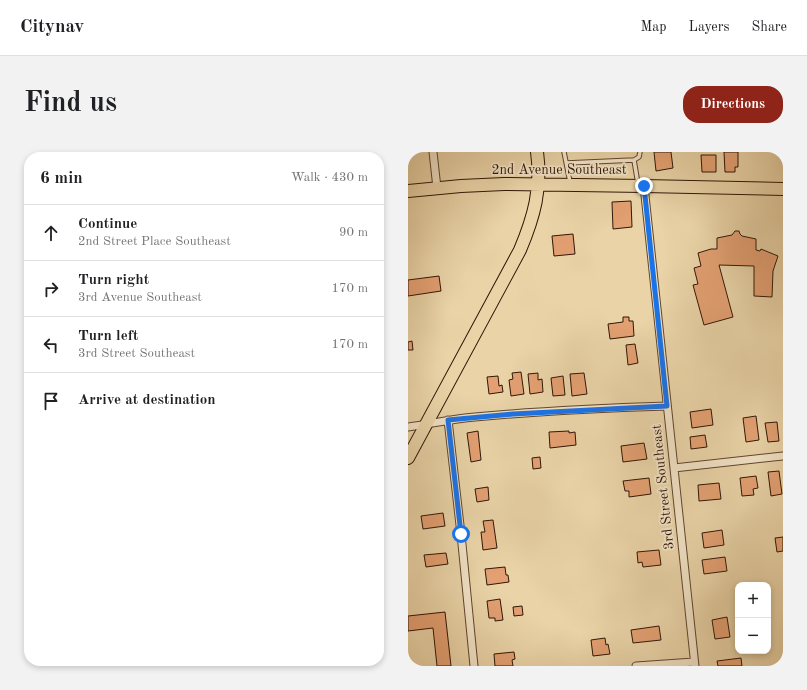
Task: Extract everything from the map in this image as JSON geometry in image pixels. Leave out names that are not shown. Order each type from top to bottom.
[{"type":"main road","points":[[408,458],[520,250],[532,219],[539,184],[537,152]]},
{"type":"main road","name":"2nd Avenue Southeast","points":[[408,191],[504,184],[783,189]]},
{"type":"street","points":[[433,152],[437,188]]},
{"type":"street","name":"3rd Street Southeast","points":[[641,186],[674,468],[694,664]]},
{"type":"street","points":[[408,427],[448,420],[513,414],[667,406]]},
{"type":"street","points":[[448,420],[460,519],[474,666]]},
{"type":"street","points":[[674,468],[783,456]]},
{"type":"street","points":[[636,666],[694,664]]},
{"type":"lane","points":[[564,152],[571,185]]},
{"type":"lane","points":[[567,163],[634,160],[639,157],[640,152]]},
{"type":"lane","points":[[634,160],[641,186]]},
{"type":"building","points":[[654,152],[671,152],[673,168],[656,171]]},
{"type":"building","points":[[724,152],[738,152],[738,167],[735,167],[735,172],[725,172]]},
{"type":"building","points":[[701,155],[716,155],[716,172],[702,172]]},
{"type":"building","points":[[631,201],[632,227],[613,229],[612,202]]},
{"type":"building","points":[[735,231],[739,231],[742,236],[756,239],[756,250],[760,251],[761,249],[778,256],[773,271],[772,297],[754,296],[754,266],[719,265],[733,317],[704,325],[693,285],[698,284],[694,268],[701,266],[698,253],[711,249],[717,249],[717,238],[732,235]]},
{"type":"building","points":[[573,234],[575,254],[554,256],[552,236]]},
{"type":"building","points":[[439,276],[441,291],[408,296],[408,280]]},
{"type":"building","points":[[623,317],[629,317],[629,321],[633,321],[634,336],[610,339],[608,324],[623,322]]},
{"type":"building","points":[[412,341],[413,350],[408,350],[408,342]]},
{"type":"building","points":[[635,344],[638,363],[628,365],[626,345]]},
{"type":"building","points":[[521,372],[524,394],[511,396],[509,380],[513,379],[512,373]]},
{"type":"building","points":[[538,373],[538,380],[542,379],[543,392],[530,394],[528,374]]},
{"type":"building","points":[[584,373],[587,394],[572,396],[570,374]]},
{"type":"building","points":[[498,376],[499,386],[502,385],[503,392],[489,394],[487,377]]},
{"type":"building","points":[[563,376],[565,395],[553,396],[551,378]]},
{"type":"building","points":[[711,409],[713,425],[692,428],[690,412]]},
{"type":"building","points":[[756,416],[759,440],[746,442],[743,418]]},
{"type":"building","points":[[777,422],[779,441],[768,442],[765,423]]},
{"type":"building","points":[[478,431],[481,460],[471,462],[467,433]]},
{"type":"building","points":[[569,431],[569,433],[575,432],[576,445],[550,448],[549,432]]},
{"type":"building","points":[[705,435],[707,447],[691,449],[690,437]]},
{"type":"building","points":[[644,443],[647,459],[623,462],[621,446]]},
{"type":"building","points":[[540,457],[541,468],[533,469],[532,458]]},
{"type":"building","points":[[779,471],[782,494],[771,496],[768,472]]},
{"type":"building","points":[[756,476],[758,488],[753,489],[754,495],[742,496],[740,478]]},
{"type":"building","points":[[649,478],[651,494],[629,497],[629,491],[625,491],[623,481]]},
{"type":"building","points":[[719,483],[721,499],[699,501],[698,485]]},
{"type":"building","points":[[488,487],[489,500],[477,502],[475,489]]},
{"type":"building","points":[[443,513],[445,526],[423,529],[421,516]]},
{"type":"building","points":[[493,520],[497,548],[483,550],[481,532],[485,532],[483,521]]},
{"type":"building","points":[[722,530],[724,545],[704,548],[702,533]]},
{"type":"building","points":[[783,537],[783,551],[777,552],[775,538]]},
{"type":"building","points":[[659,550],[661,565],[643,567],[642,562],[638,563],[637,552]]},
{"type":"building","points":[[446,553],[448,564],[426,567],[424,555]]},
{"type":"building","points":[[725,557],[727,571],[704,574],[702,560]]},
{"type":"building","points":[[505,567],[509,582],[487,585],[485,569]]},
{"type":"building","points":[[500,599],[503,620],[495,621],[495,618],[489,618],[487,601]]},
{"type":"building","points":[[522,606],[523,615],[514,616],[513,607]]},
{"type":"building","points":[[445,612],[451,666],[437,666],[433,628],[408,631],[408,616]]},
{"type":"building","points":[[727,617],[730,637],[715,639],[712,620]]},
{"type":"building","points":[[659,626],[661,640],[633,643],[631,630]]},
{"type":"building","points":[[605,638],[610,654],[593,656],[591,640]]},
{"type":"building","points":[[514,652],[515,659],[512,660],[513,666],[495,666],[494,654]]},
{"type":"building","points":[[741,658],[742,666],[718,666],[717,661]]},
{"type":"route","points":[[461,534],[448,420],[513,414],[667,406],[644,186]]}]
